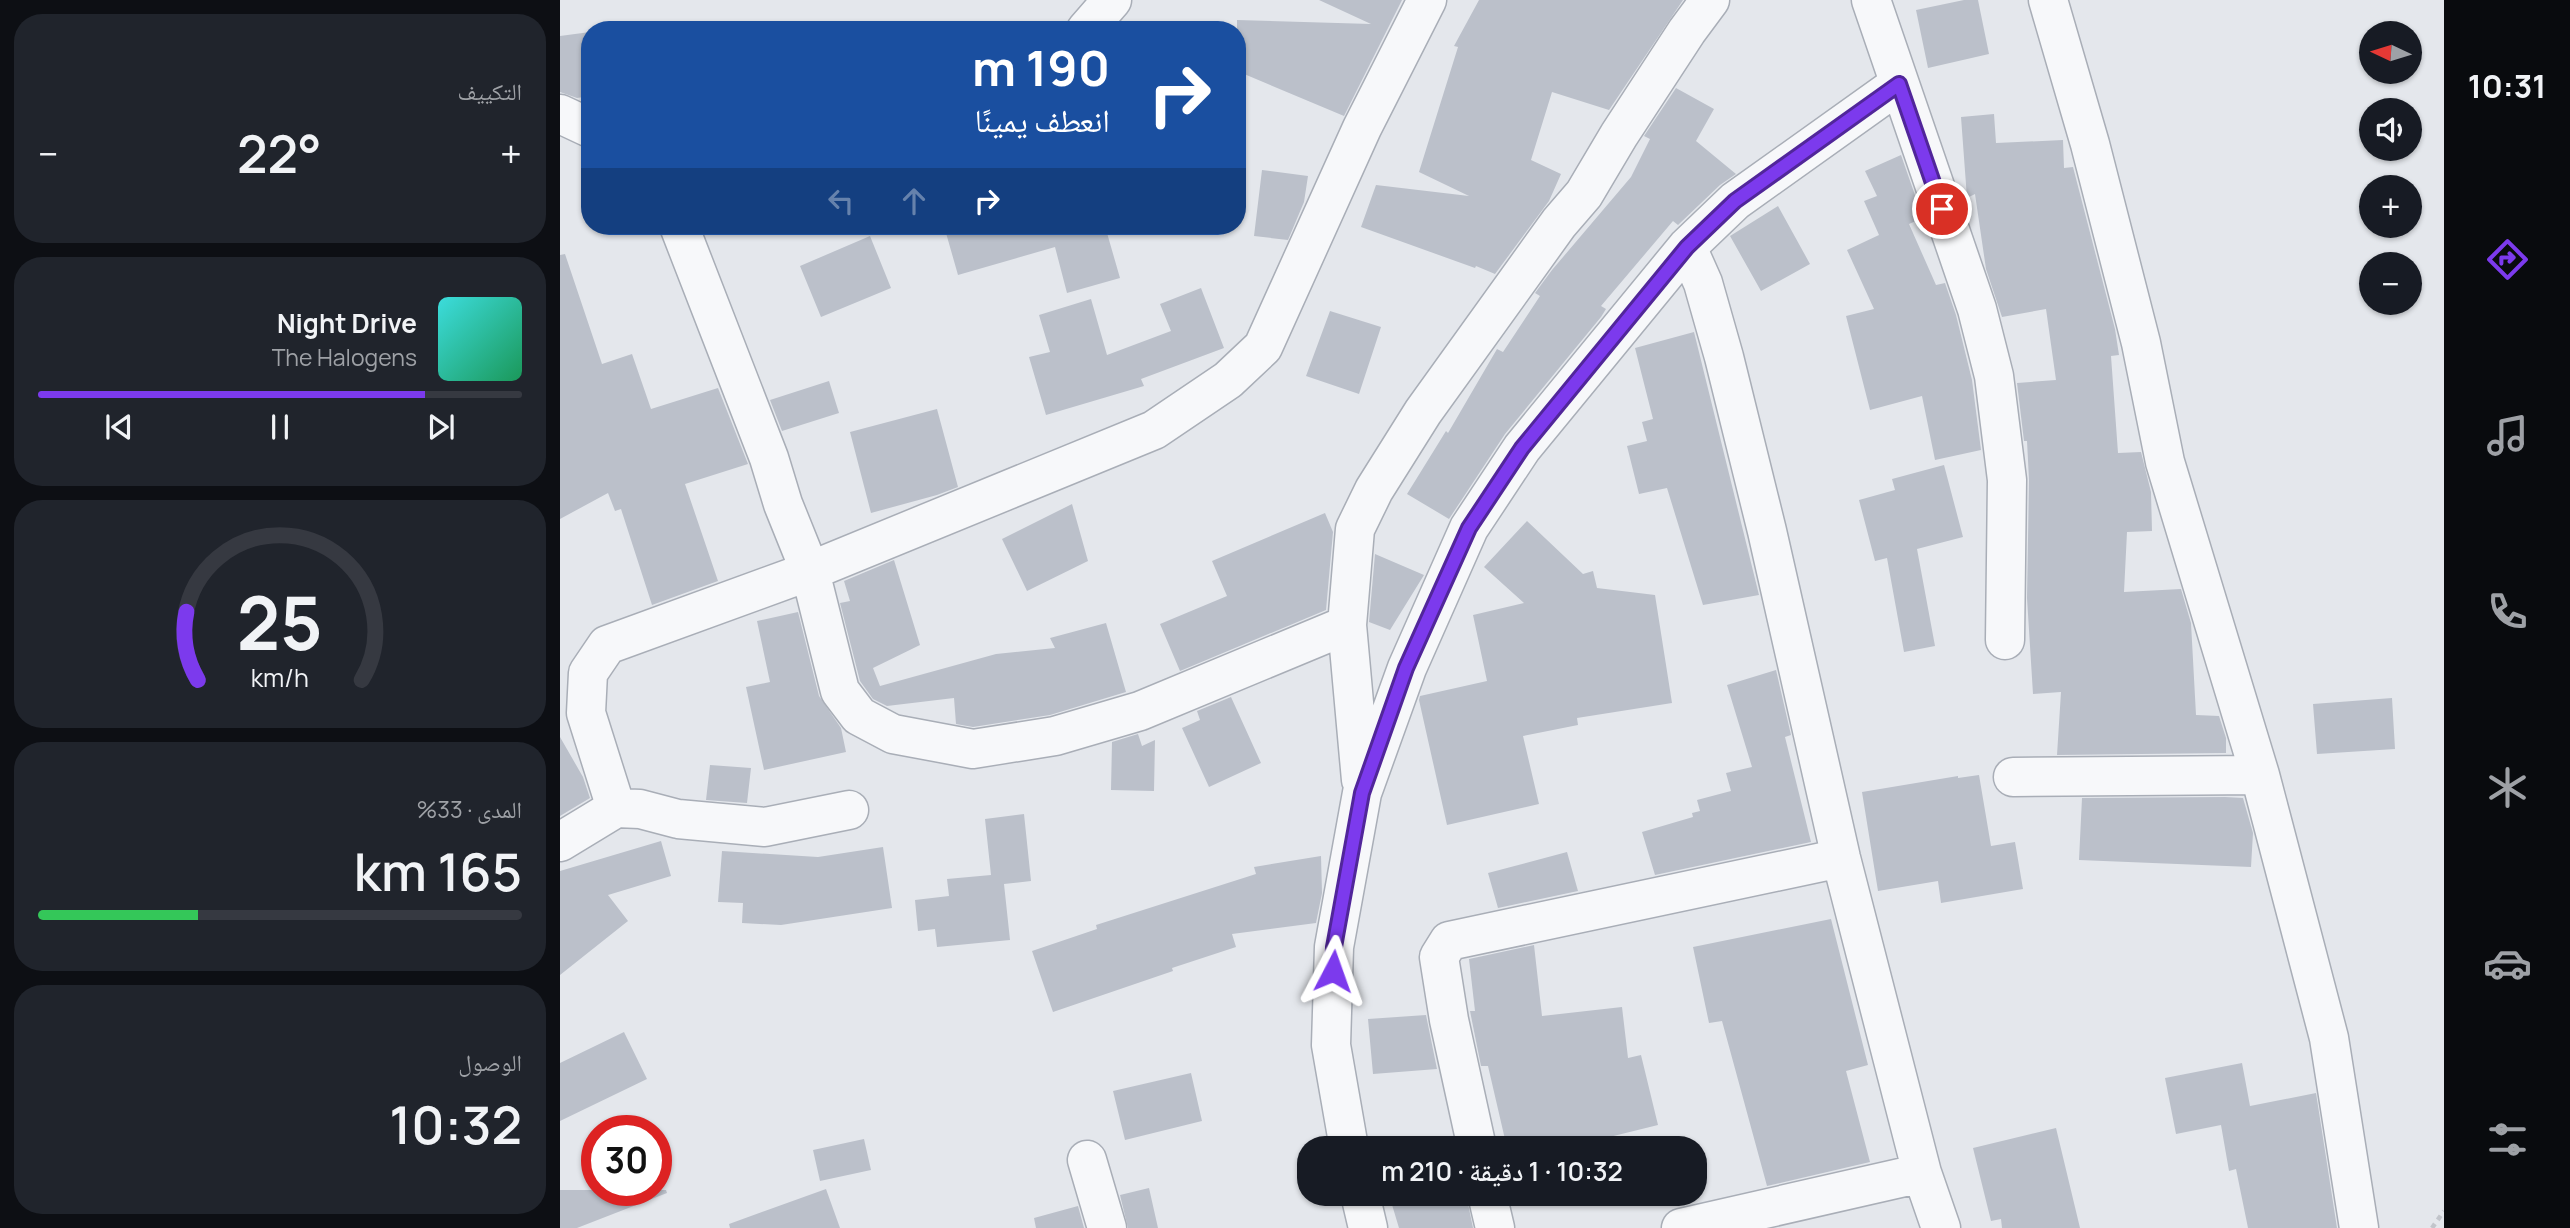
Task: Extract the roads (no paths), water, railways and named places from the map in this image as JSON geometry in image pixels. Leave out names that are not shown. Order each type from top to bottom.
[{"type":"street","points":[[1094,21],[1112,0]]},
{"type":"street","points":[[616,808],[586,713],[588,673],[607,645],[810,571],[1154,430],[1228,380],[1262,347],[1362,128],[1427,0]]},
{"type":"street","points":[[1362,793],[1347,625],[1355,529],[1374,490],[1423,412],[1559,223],[1584,194],[1619,135],[1710,0]]},
{"type":"street","points":[[1871,0],[1977,309],[1994,376],[2007,480],[2005,639]]},
{"type":"street","points":[[2048,0],[2090,144],[2137,329],[2165,462],[2260,775],[2329,1038],[2359,1228]]},
{"type":"street","points":[[1347,1136],[1331,1045],[1334,947],[1362,793],[1406,668],[1469,528],[1522,448],[1687,247],[1735,201],[1899,84]]},
{"type":"street","points":[[560,114],[566,114],[581,123]]},
{"type":"street","points":[[682,235],[810,571],[840,691],[859,716],[892,734],[972,749],[1055,736],[1140,710],[1347,625]]},
{"type":"street","points":[[1687,247],[1703,283],[1724,357],[1767,531],[1841,858],[1922,1173],[1941,1228]]},
{"type":"street","points":[[2013,777],[2260,775]]},
{"type":"street","points":[[560,842],[616,808],[640,808],[678,819],[765,827],[849,810]]},
{"type":"street","points":[[1474,1136],[1449,1020],[1439,957],[1449,941],[1841,858]]},
{"type":"street","points":[[1087,1160],[1107,1228]]},
{"type":"street","points":[[1681,1228],[1922,1173]]},
{"type":"street","points":[[1363,1206],[1368,1228]]},
{"type":"street","points":[[1490,1206],[1495,1228]]}]
